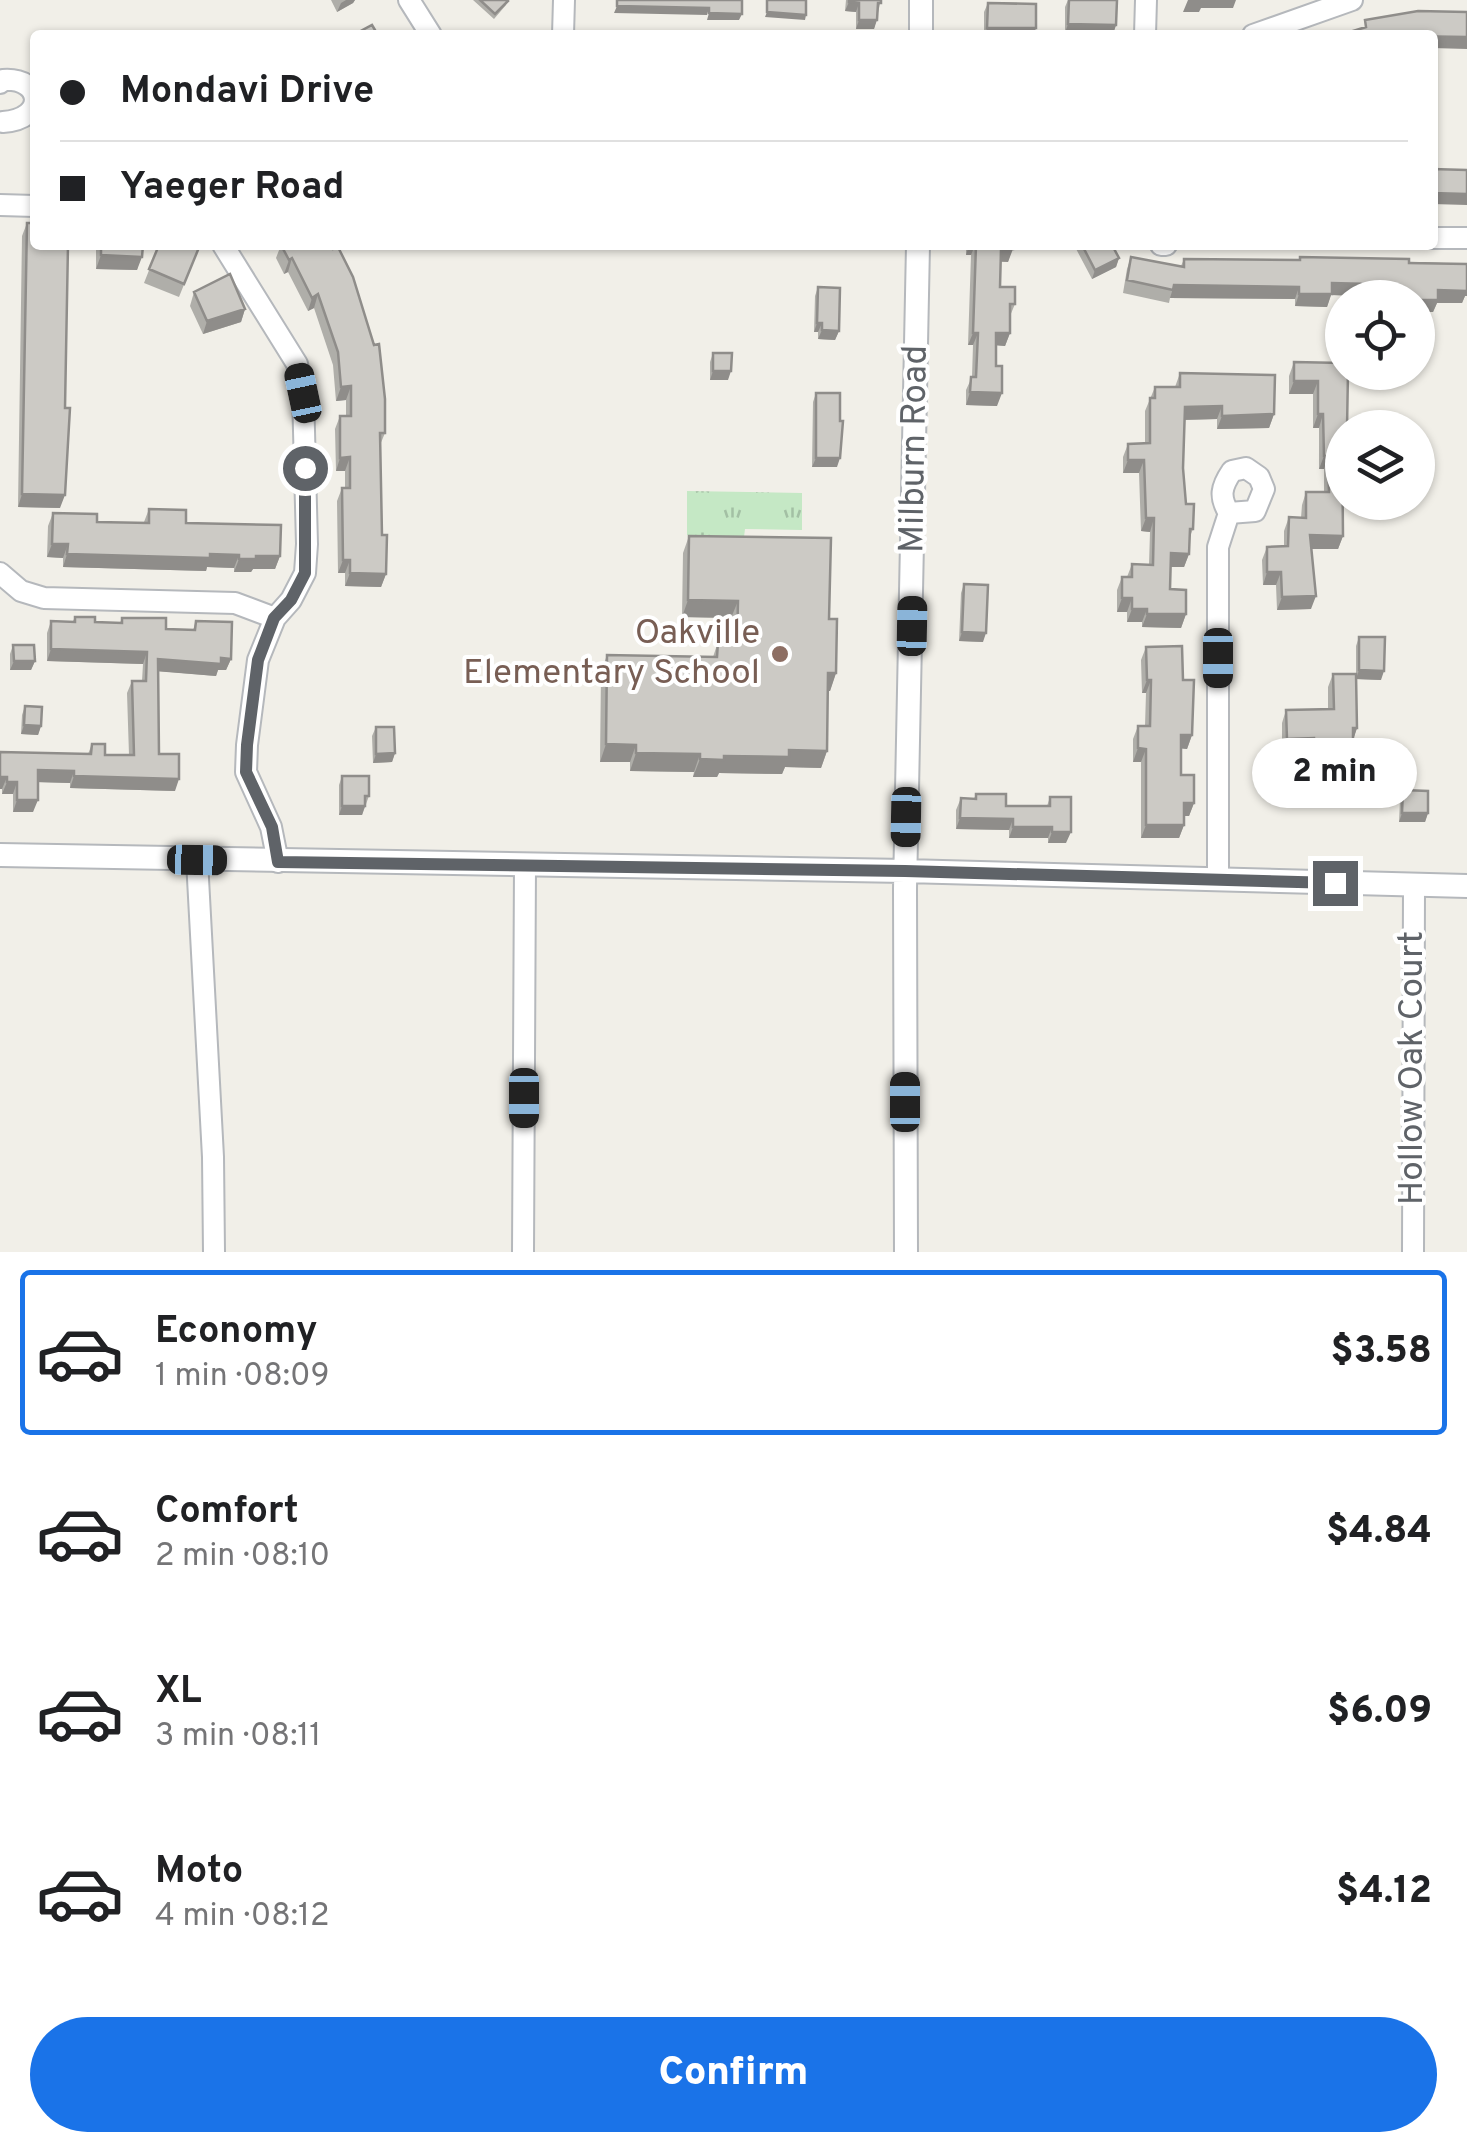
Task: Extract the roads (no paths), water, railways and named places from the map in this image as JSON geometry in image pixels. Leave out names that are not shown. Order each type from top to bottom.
[{"type":"street","points":[[409,0],[428,30]]},
{"type":"street","points":[[563,30],[564,0]]},
{"type":"street","points":[[921,0],[921,30]]},
{"type":"street","points":[[1146,0],[1146,30]]},
{"type":"street","points":[[1266,30],[1352,0]]},
{"type":"street","points":[[0,84],[16,79],[30,88]]},
{"type":"street","points":[[1,123],[20,121],[30,113]]},
{"type":"street","points":[[0,204],[30,206]]},
{"type":"street","points":[[1438,238],[1467,238]]},
{"type":"street","points":[[227,250],[296,364],[303,393],[305,573],[291,600],[274,618],[258,660],[246,772],[272,827],[278,862]]},
{"type":"street","name":"Milburn Road","points":[[906,1252],[905,871],[918,250]]},
{"type":"street","points":[[1218,880],[1218,547],[1230,513]]},
{"type":"street","points":[[0,573],[21,591],[44,598],[235,603],[274,618]]},
{"type":"street","points":[[0,855],[905,871],[1467,886]]},
{"type":"street","points":[[197,860],[213,1157],[214,1252]]},
{"type":"street","points":[[523,1252],[525,866]]},
{"type":"street","name":"Hollow Oak Court","points":[[1413,1252],[1414,885]]},
{"type":"place","name":"Oakville Elementary School","points":[[780,654]]}]
